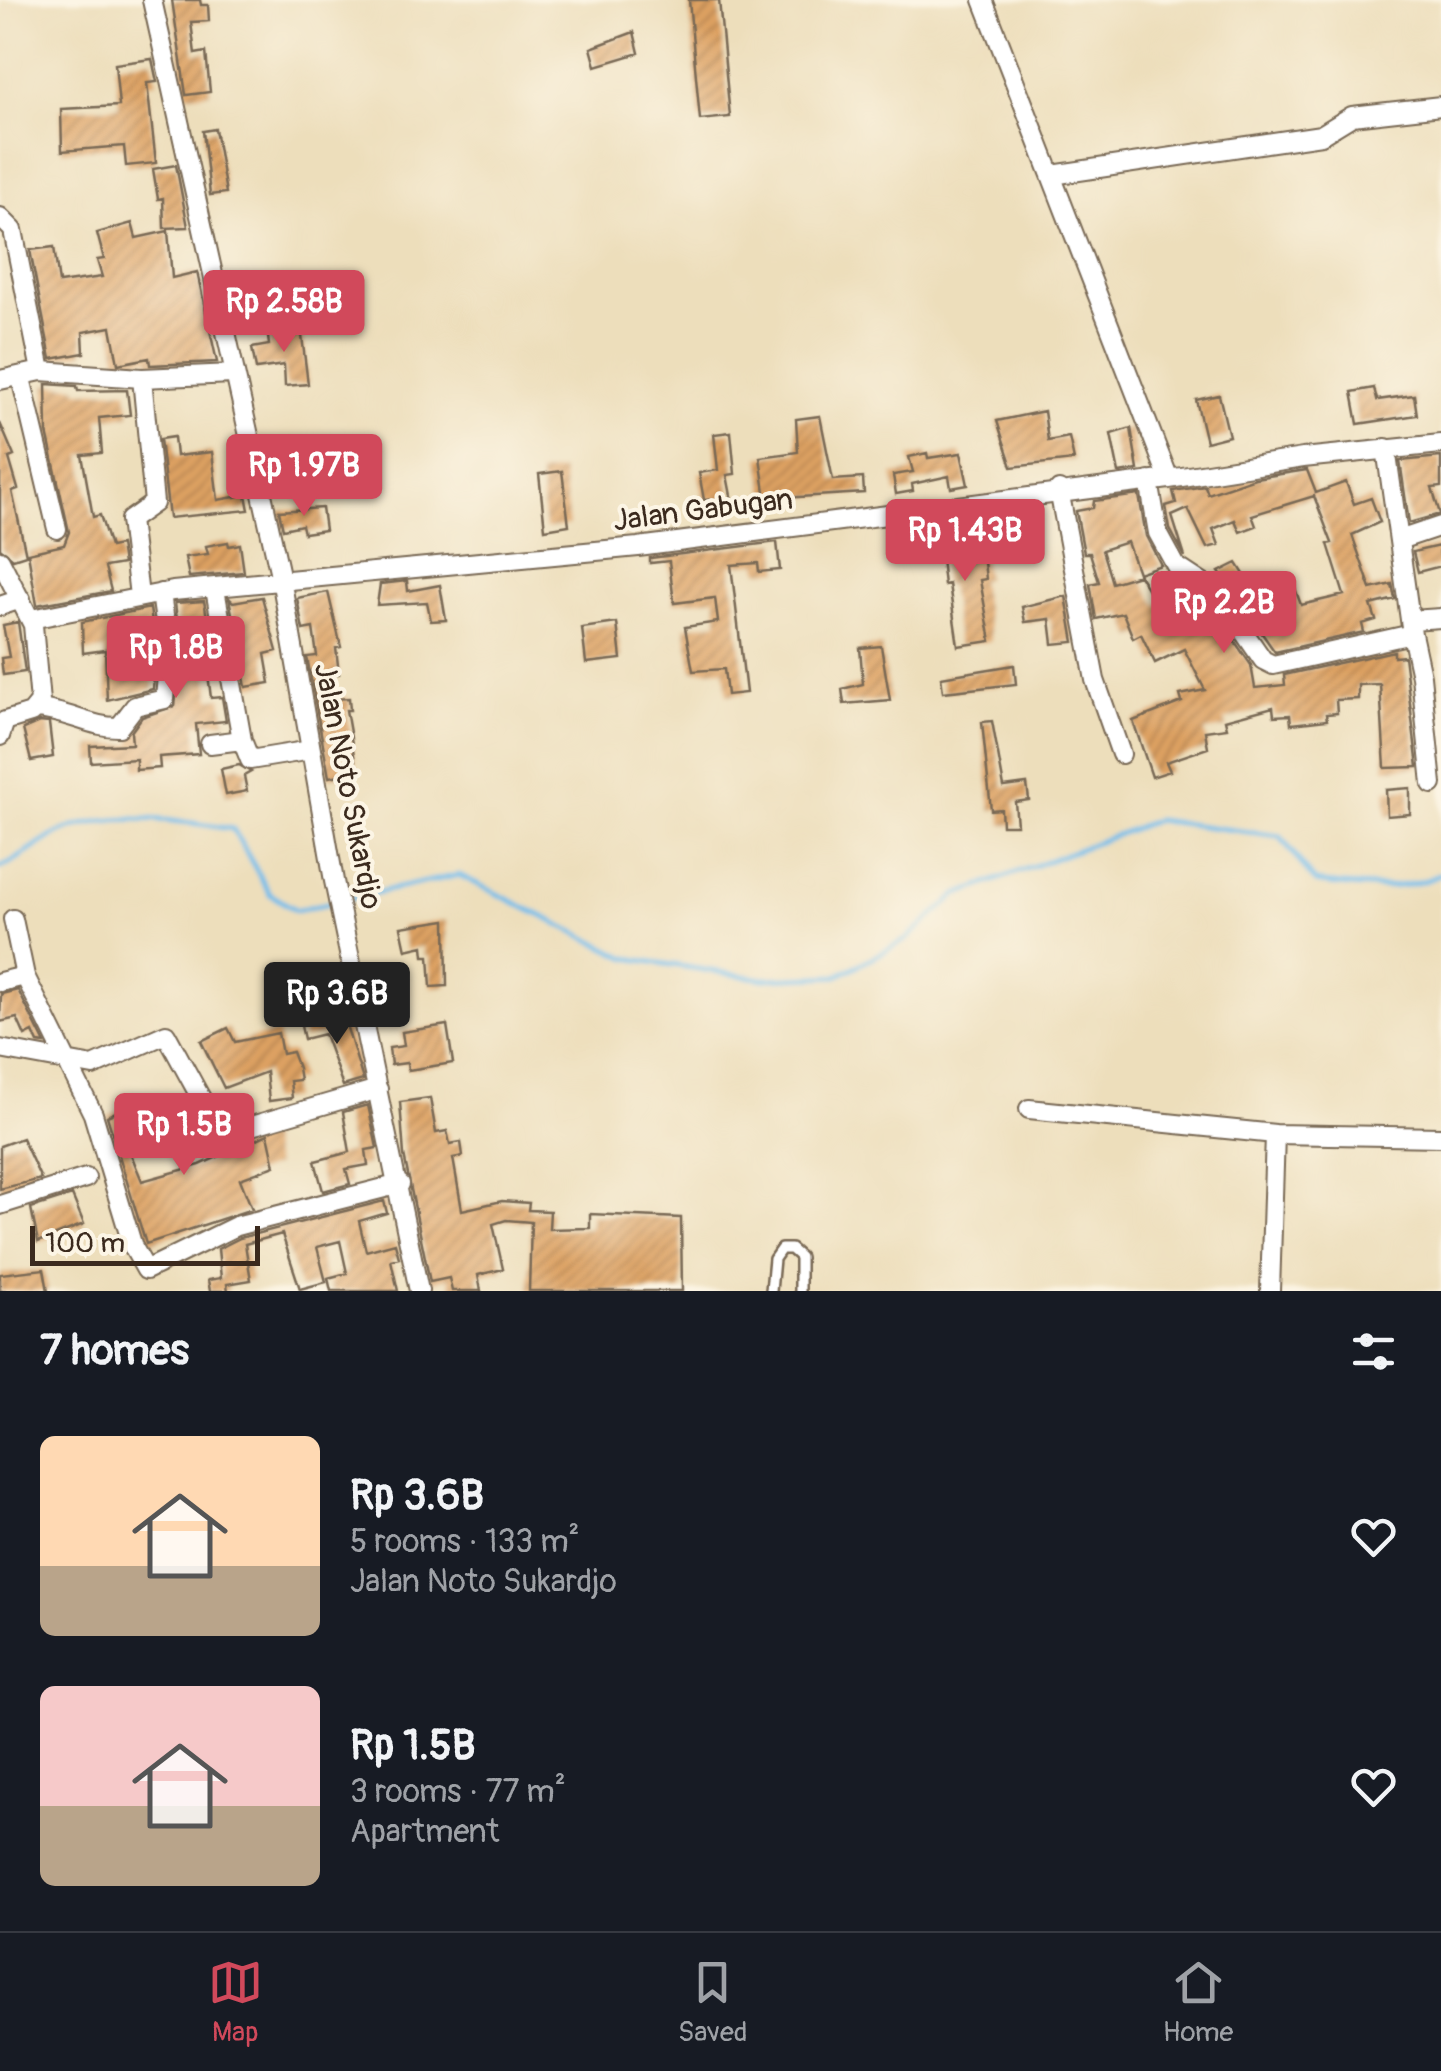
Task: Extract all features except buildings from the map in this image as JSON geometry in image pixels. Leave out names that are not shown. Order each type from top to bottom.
[{"type":"street","name":"Jalan Noto Sukardjo","points":[[152,0],[282,584],[334,881],[400,1184],[419,1291]]},
{"type":"street","points":[[983,0],[1169,480]]},
{"type":"street","points":[[1052,175],[1321,135],[1352,116],[1441,106]]},
{"type":"street","points":[[0,217],[10,224],[17,246],[41,371]]},
{"type":"street","points":[[0,380],[41,371],[142,378],[234,374]]},
{"type":"street","points":[[21,378],[57,529]]},
{"type":"street","points":[[139,596],[130,520],[154,503],[142,378]]},
{"type":"street","name":"Jalan Gabugan","points":[[31,619],[161,593],[638,547],[1059,490],[1169,480],[1386,448],[1441,444]]},
{"type":"street","points":[[1386,448],[1421,676],[1432,784]]},
{"type":"street","points":[[1149,481],[1158,533],[1176,566],[1217,592],[1266,664],[1441,618]]},
{"type":"street","points":[[1059,490],[1094,680],[1121,754]]},
{"type":"street","points":[[1399,540],[1441,526]]},
{"type":"street","points":[[0,560],[31,619],[38,672],[37,709]]},
{"type":"street","points":[[215,589],[242,740],[250,760],[311,750]]},
{"type":"street","points":[[0,736],[8,719],[37,709],[63,710],[104,728],[119,727],[134,706],[164,699],[168,652],[161,593]]},
{"type":"street","points":[[0,606],[20,599]]},
{"type":"street","points":[[210,744],[242,740]]},
{"type":"street","points":[[13,919],[24,976],[92,1114],[133,1247],[146,1270],[236,1226],[400,1184]]},
{"type":"street","points":[[0,982],[24,976]]},
{"type":"street","points":[[0,1050],[93,1066],[166,1034],[215,1124],[234,1131],[378,1089]]},
{"type":"street","points":[[1030,1109],[1275,1134],[1441,1137]]},
{"type":"street","points":[[1270,1291],[1275,1134]]},
{"type":"street","points":[[0,1204],[86,1178]]},
{"type":"lane","points":[[771,1291],[774,1258],[782,1249],[792,1249],[800,1257],[800,1291]]},
{"type":"waterway","points":[[0,867],[59,833],[108,820],[150,819],[213,826],[233,829],[270,894],[296,910],[459,875],[627,958],[764,979],[837,976],[906,940],[957,895],[1156,820],[1280,836],[1315,882],[1395,886],[1441,874]]}]
